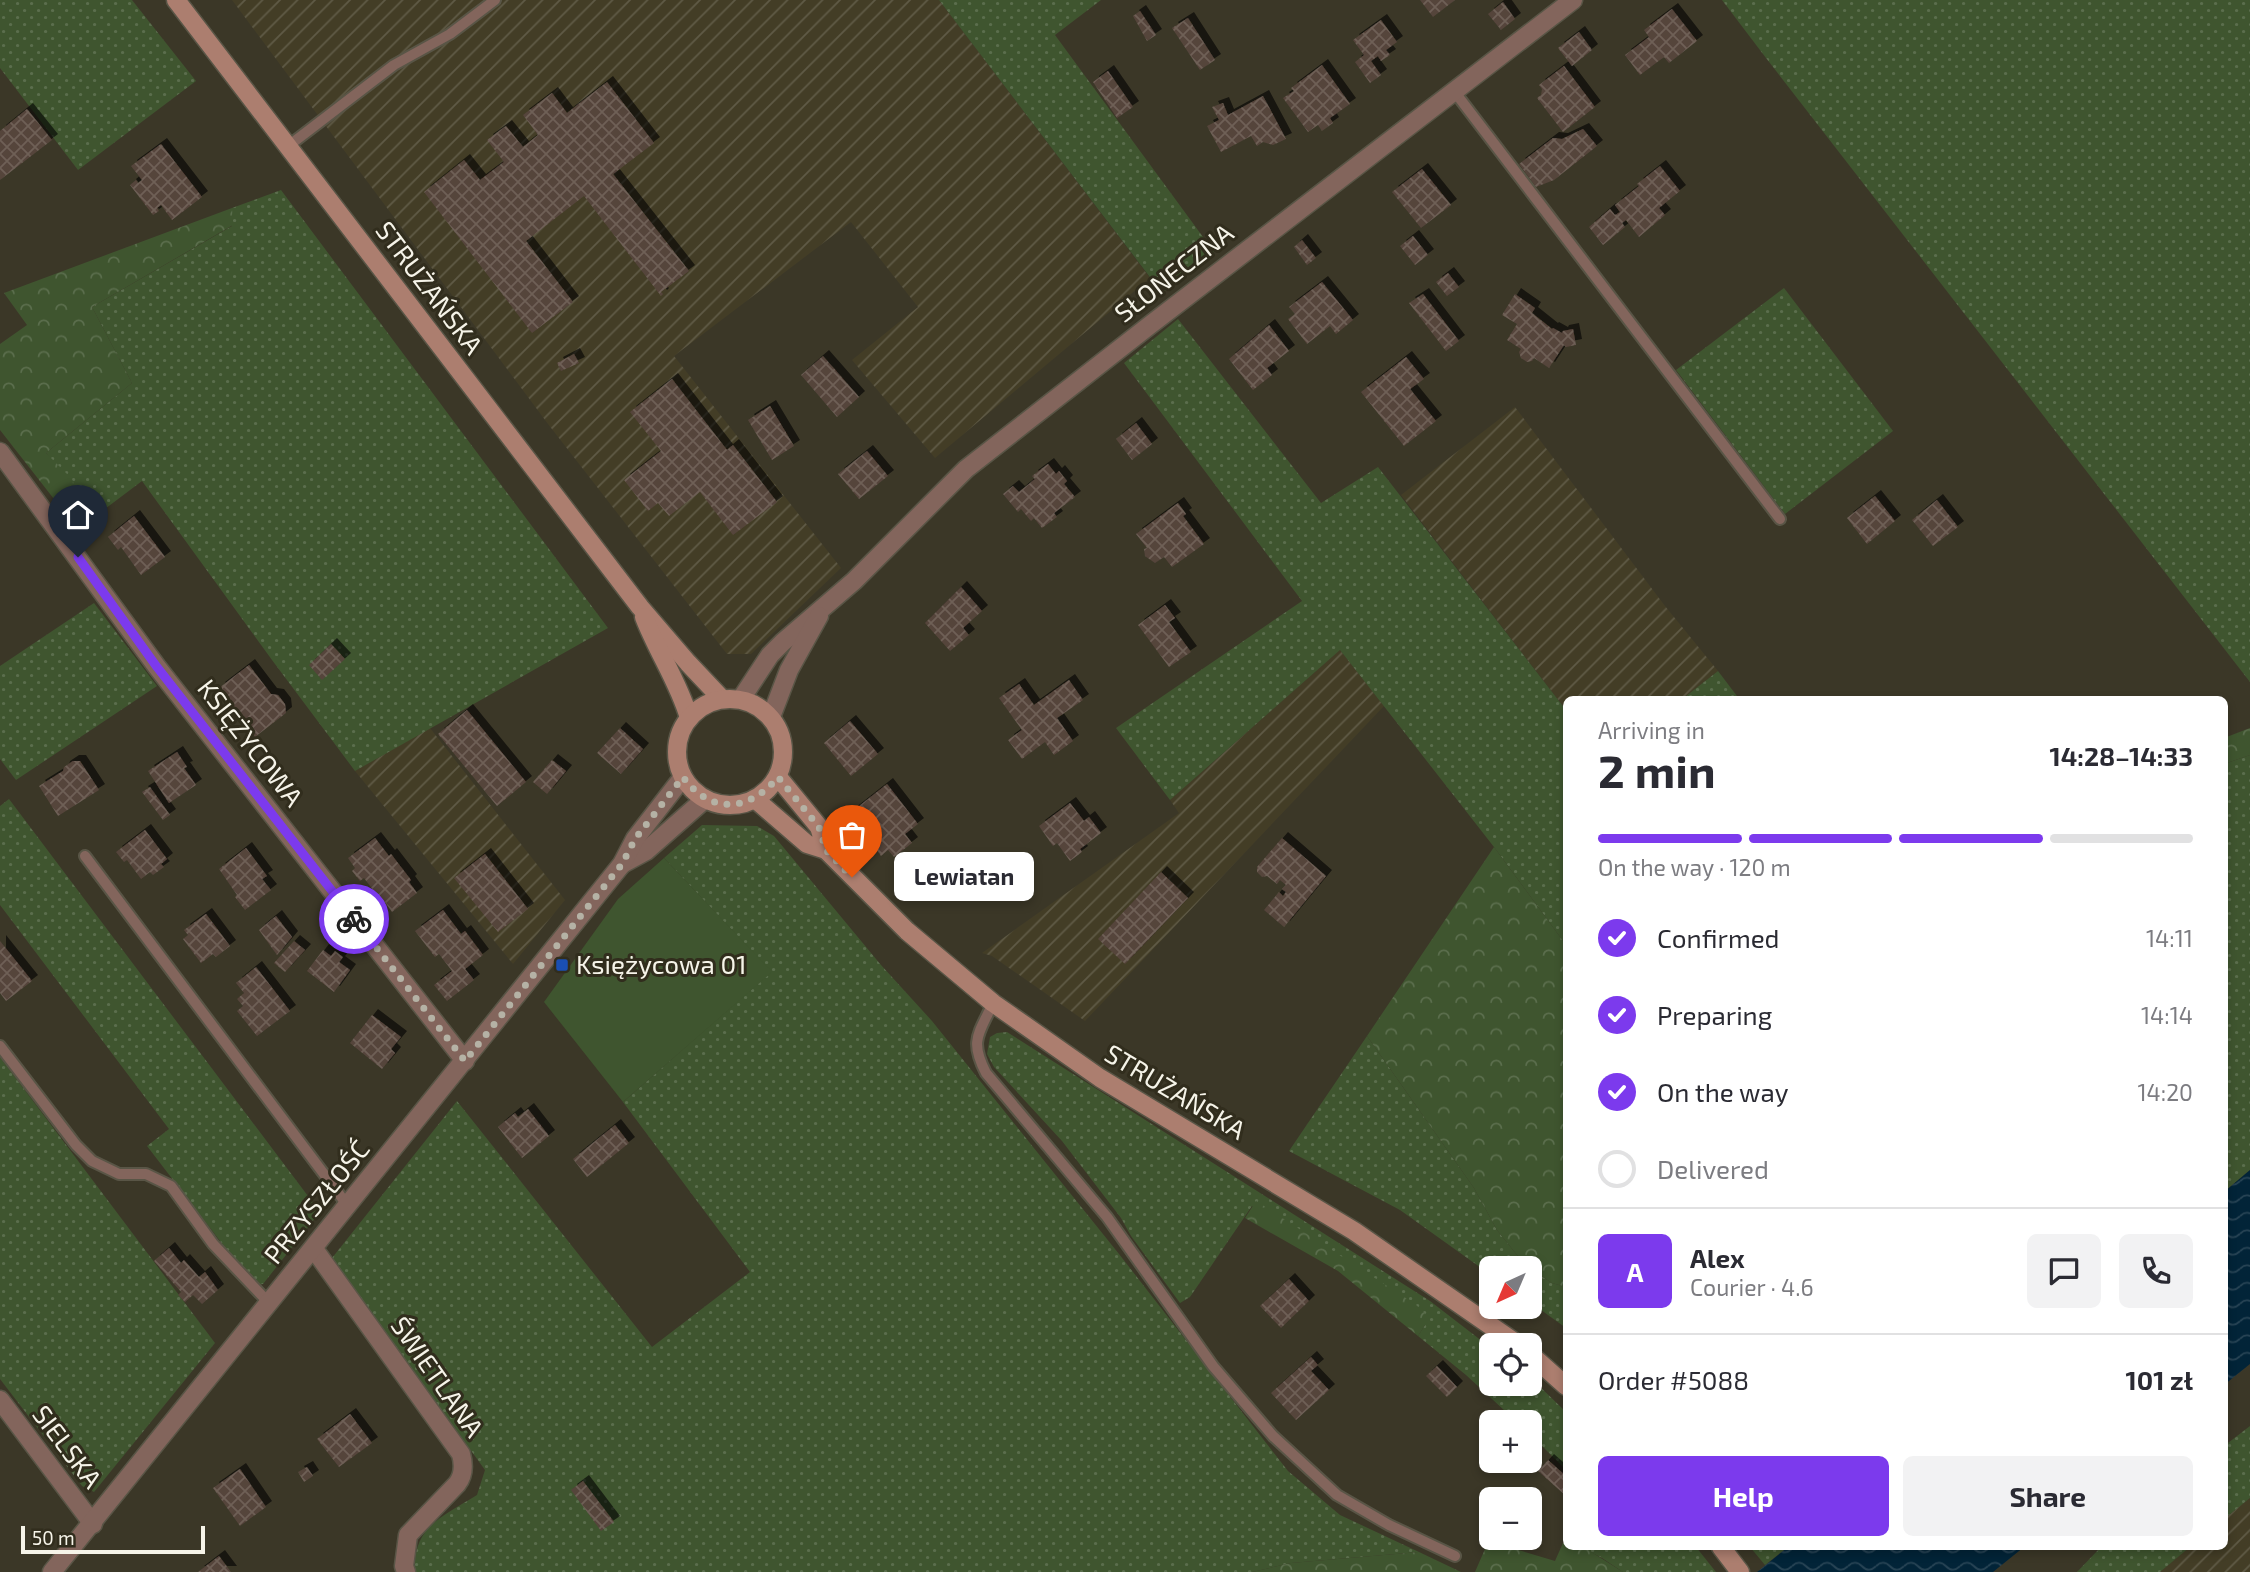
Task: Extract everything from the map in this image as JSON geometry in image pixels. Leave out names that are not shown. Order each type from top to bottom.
[{"type":"main road","name":"STRUŻAŃSKA","points":[[176,0],[640,607],[722,699]]},
{"type":"main road","name":"STRUŻAŃSKA","points":[[640,607],[655,645],[684,700],[689,718]]},
{"type":"main road","points":[[722,699],[741,699],[758,706],[771,717],[779,730],[783,763],[778,777],[755,799],[738,804],[721,804],[705,799],[692,789],[683,777],[677,746],[689,718],[699,708],[722,699]]},
{"type":"main road","name":"STRUŻAŃSKA","points":[[778,777],[819,827],[826,850],[907,931],[993,1003],[1100,1078],[1354,1231],[1502,1333]]},
{"type":"main road","name":"STRUŻAŃSKA","points":[[755,799],[807,844],[826,850]]},
{"type":"main road","points":[[1542,1365],[1563,1383]]},
{"type":"main road","points":[[1723,1550],[1740,1572]]},
{"type":"street","name":"SŁONECZNA","points":[[741,699],[770,656],[854,581],[966,469],[1160,316],[1573,0]]},
{"type":"street","name":"KSIĘŻYCOWA","points":[[0,452],[157,667],[465,1061]]},
{"type":"street","name":"SŁONECZNA","points":[[771,717],[789,670],[824,607]]},
{"type":"street","name":"PRZYSZŁOŚĆ","points":[[52,1572],[622,864],[635,839],[683,777]]},
{"type":"street","name":"PRZYSZŁOŚĆ","points":[[622,864],[646,851],[705,799]]},
{"type":"street","name":"ŚWIETLANA","points":[[314,1249],[461,1454],[464,1465],[461,1479],[408,1535],[404,1566],[406,1572]]},
{"type":"street","name":"SIELSKA","points":[[0,1400],[93,1524]]},
{"type":"lane","points":[[287,147],[394,65],[450,34],[495,0]]},
{"type":"lane","points":[[1454,91],[1780,519]]},
{"type":"lane","points":[[85,856],[348,1206]]},
{"type":"lane","points":[[993,1003],[976,1040],[978,1059],[986,1073],[1107,1217],[1213,1366],[1273,1436],[1337,1495],[1389,1525],[1455,1556]]},
{"type":"lane","points":[[0,1046],[76,1145],[92,1161],[119,1174],[146,1174],[171,1186],[212,1244],[270,1304]]},
{"type":"shaded area","points":[[232,0],[939,0],[1150,278],[935,458],[852,360],[918,307],[851,222],[674,356],[841,568],[751,654],[727,654],[548,424]]},
{"type":"shaded area","points":[[1515,407],[1665,606],[1718,671],[1686,696],[1563,696],[1563,706],[1401,495]]},
{"type":"shaded area","points":[[1340,650],[1384,706],[1085,1021],[992,956],[982,953],[1179,813],[1170,800]]},
{"type":"shaded area","points":[[430,728],[565,900],[513,964],[355,771]]},
{"type":"shaded area","points":[[2250,1498],[2250,1572],[2160,1572],[2186,1550],[2228,1550],[2228,1516]]},
{"type":"green space","points":[[0,0],[132,0],[196,81],[78,170],[0,68]]},
{"type":"green space","points":[[939,0],[1101,0],[1055,35],[1214,252],[1162,293]]},
{"type":"green space","points":[[1722,0],[2250,0],[2250,682],[1766,58]]},
{"type":"green space","points":[[281,190],[608,628],[355,771],[142,481],[77,530],[61,508],[75,487],[46,453],[132,383],[92,307],[232,226],[232,208]]},
{"type":"green space","points":[[232,208],[233,225],[92,307],[132,383],[46,453],[72,479],[75,487],[61,508],[0,430],[0,344],[27,325],[4,293]]},
{"type":"green space","points":[[1784,288],[1893,431],[1785,514],[1676,370]]},
{"type":"green space","points":[[1178,319],[1321,503],[1378,467],[1563,706],[1563,941],[1494,847],[1340,650],[1170,800],[1116,728],[1302,601],[1124,363]]},
{"type":"green space","points":[[94,603],[157,686],[16,780],[0,759],[0,666]]},
{"type":"green space","points":[[1718,671],[1737,696],[1686,696]]},
{"type":"green space","points":[[2250,728],[2250,755],[2228,763],[2228,736]]},
{"type":"green space","points":[[2250,755],[2250,1170],[2228,1189],[2228,763]]},
{"type":"green space","points":[[9,799],[320,1212],[263,1284],[256,1285],[250,1280],[147,1146],[169,1129],[0,905],[0,806]]},
{"type":"green space","points":[[702,825],[757,826],[774,836],[881,965],[932,1021],[1288,1471],[1340,1515],[1419,1552],[1291,1563],[1252,1572],[415,1572],[415,1556],[425,1533],[442,1516],[477,1495],[485,1470],[332,1258],[457,1101],[652,1347],[750,1272],[623,1102],[771,972],[664,858]]},
{"type":"green space","points":[[1494,847],[1563,941],[1563,1286],[1542,1276],[1542,1256],[1518,1256],[1497,1230],[1474,1188],[1367,1036]]},
{"type":"green space","points":[[664,858],[772,972],[623,1102],[544,1002],[618,899]]},
{"type":"green space","points":[[1007,1032],[1430,1301],[1479,1339],[1479,1387],[1418,1336],[1425,1325],[1252,1206],[1190,1297],[1180,1303],[1121,1218],[1062,1141],[994,1067],[987,1054],[990,1037]]},
{"type":"green space","points":[[1367,1036],[1474,1188],[1497,1230],[1518,1256],[1479,1256],[1479,1266],[1400,1210],[1289,1151]]},
{"type":"green space","points":[[0,1057],[215,1343],[94,1492],[82,1486],[0,1379]]},
{"type":"green space","points":[[1256,1201],[1415,1304],[1427,1315],[1425,1325],[1418,1336],[1338,1271],[1245,1218]]},
{"type":"green space","points":[[1542,1276],[1563,1286],[1563,1326],[1542,1311]]},
{"type":"green space","points":[[1542,1389],[1563,1409],[1563,1467],[1542,1446],[1542,1410],[1504,1410],[1489,1396],[1542,1396]]},
{"type":"green space","points":[[2250,1426],[2250,1498],[2228,1516],[2228,1443]]},
{"type":"green space","points":[[1563,1543],[1563,1550],[1588,1550],[1623,1572],[1475,1572],[1485,1550],[1519,1550],[1555,1561]]},
{"type":"green space","points":[[1587,1550],[1698,1550],[1716,1572],[1623,1572]]},
{"type":"green space","points":[[1752,1550],[1784,1550],[1765,1565]]},
{"type":"green space","points":[[2098,1550],[2186,1550],[2160,1572],[2077,1572]]},
{"type":"green space","points":[[1419,1552],[1461,1572],[1252,1572],[1291,1563]]},
{"type":"water","points":[[2250,1170],[2250,1364],[2228,1382],[2228,1189]]},
{"type":"water","points":[[1784,1550],[2020,1550],[1993,1572],[1757,1572]]},
{"type":"building","points":[[1420,0],[1455,0],[1433,17]]},
{"type":"building","points":[[1503,2],[1515,19],[1501,30],[1488,14]]},
{"type":"building","points":[[1672,9],[1697,41],[1669,63],[1664,57],[1640,75],[1625,55],[1649,37],[1644,30]]},
{"type":"building","points":[[1140,11],[1156,35],[1147,41],[1133,16]]},
{"type":"building","points":[[1188,18],[1215,60],[1200,70],[1172,28]]},
{"type":"building","points":[[1381,20],[1397,42],[1386,50],[1390,55],[1381,61],[1378,56],[1371,61],[1381,75],[1370,83],[1355,62],[1364,55],[1353,40]]},
{"type":"building","points":[[1579,32],[1592,50],[1572,66],[1558,48]]},
{"type":"building","points":[[1322,65],[1350,104],[1330,118],[1333,123],[1322,131],[1318,125],[1308,132],[1283,98],[1294,91],[1291,88]]},
{"type":"building","points":[[1564,66],[1595,107],[1563,132],[1537,98],[1542,89],[1539,85]]},
{"type":"building","points":[[1108,71],[1133,107],[1117,118],[1093,82]]},
{"type":"building","points":[[607,82],[654,143],[613,174],[689,271],[661,292],[661,296],[584,196],[526,241],[573,302],[532,333],[424,192],[464,160],[480,180],[504,162],[487,140],[506,126],[523,147],[538,135],[523,115],[552,93],[567,113]]},
{"type":"building","points":[[1263,96],[1286,139],[1273,145],[1263,142],[1257,146],[1251,136],[1221,152],[1207,126],[1219,120],[1212,107],[1223,103],[1228,115]]},
{"type":"building","points":[[27,109],[52,140],[0,180],[0,131]]},
{"type":"building","points":[[1583,129],[1597,146],[1554,180],[1536,187],[1519,164],[1553,138],[1562,139]]},
{"type":"building","points":[[161,144],[202,197],[172,220],[161,205],[157,208],[159,211],[153,215],[130,185],[136,180],[138,183],[142,180],[131,166]]},
{"type":"building","points":[[1660,166],[1680,191],[1659,208],[1665,215],[1639,237],[1626,220],[1622,223],[1625,227],[1603,245],[1589,227],[1610,209],[1615,215],[1620,212],[1615,205]]},
{"type":"building","points":[[1422,169],[1451,205],[1421,228],[1392,192]]},
{"type":"building","points":[[1413,236],[1428,255],[1415,265],[1400,246]]},
{"type":"building","points":[[1302,240],[1316,258],[1307,265],[1294,247]]},
{"type":"building","points":[[1448,273],[1459,287],[1447,296],[1436,282]]},
{"type":"building","points":[[1322,282],[1353,320],[1336,334],[1330,326],[1307,344],[1288,319],[1295,314],[1289,307]]},
{"type":"building","points":[[1423,294],[1459,341],[1446,351],[1409,303]]},
{"type":"building","points":[[1515,294],[1535,308],[1532,313],[1552,329],[1562,333],[1573,329],[1576,345],[1564,345],[1549,368],[1534,358],[1527,362],[1521,358],[1521,349],[1507,340],[1517,324],[1502,315]]},
{"type":"building","points":[[1269,325],[1289,351],[1267,368],[1272,375],[1253,390],[1229,359]]},
{"type":"building","points":[[574,354],[579,363],[561,371],[557,363]]},
{"type":"building","points":[[823,356],[859,397],[837,417],[801,375]]},
{"type":"building","points":[[1406,357],[1424,379],[1410,389],[1436,421],[1404,446],[1361,392]]},
{"type":"building","points":[[672,379],[727,450],[733,445],[777,502],[733,535],[700,492],[669,516],[658,503],[648,511],[624,480],[661,451],[630,412]]},
{"type":"building","points":[[770,406],[794,446],[772,460],[748,420]]},
{"type":"building","points":[[1136,423],[1152,444],[1132,460],[1116,439]]},
{"type":"building","points":[[867,451],[888,476],[859,499],[838,474]]},
{"type":"building","points":[[1048,464],[1056,474],[1059,471],[1067,481],[1064,484],[1075,497],[1054,513],[1057,517],[1042,528],[1034,518],[1031,521],[1021,509],[1018,512],[1003,494],[1013,486],[1019,492],[1035,479],[1032,476]]},
{"type":"building","points":[[1875,496],[1895,521],[1867,544],[1847,518]]},
{"type":"building","points":[[1937,500],[1958,527],[1933,546],[1912,520]]},
{"type":"building","points":[[1178,503],[1186,514],[1183,516],[1204,544],[1172,567],[1164,557],[1155,563],[1145,556],[1144,549],[1147,548],[1136,534]]},
{"type":"building","points":[[134,516],[165,557],[141,575],[121,547],[118,550],[108,537]]},
{"type":"building","points":[[961,587],[982,611],[963,628],[969,635],[950,651],[925,623]]},
{"type":"building","points":[[1165,605],[1175,618],[1169,622],[1191,652],[1169,667],[1138,625]]},
{"type":"building","points":[[331,644],[345,659],[322,680],[309,665]]},
{"type":"building","points":[[249,665],[271,694],[278,695],[285,704],[286,713],[255,737],[219,688]]},
{"type":"building","points":[[1069,680],[1083,700],[1057,718],[1073,741],[1054,755],[1045,742],[1022,759],[1008,740],[1022,730],[999,698],[1019,684],[1034,705]]},
{"type":"building","points":[[467,710],[526,782],[497,806],[438,734]]},
{"type":"building","points":[[850,721],[878,754],[851,776],[824,743]]},
{"type":"building","points":[[620,728],[643,749],[621,774],[597,753]]},
{"type":"building","points":[[177,752],[196,785],[169,803],[148,771]]},
{"type":"building","points":[[552,760],[566,771],[547,794],[533,782]]},
{"type":"building","points":[[73,761],[80,761],[99,790],[58,816],[39,786],[63,771],[64,767]]},
{"type":"building","points":[[887,784],[918,824],[905,834],[912,843],[894,857],[888,850],[881,856],[849,814]]},
{"type":"building","points":[[150,787],[170,815],[163,820],[142,792]]},
{"type":"building","points":[[1070,803],[1084,821],[1089,817],[1101,833],[1080,849],[1082,852],[1070,861],[1057,843],[1053,846],[1039,826]]},
{"type":"building","points":[[145,830],[167,859],[161,864],[164,867],[141,879],[127,860],[124,862],[116,852]]},
{"type":"building","points":[[375,838],[411,880],[409,882],[417,893],[392,912],[364,878],[360,881],[352,871],[355,868],[348,858]]},
{"type":"building","points":[[1282,838],[1326,876],[1284,927],[1264,910],[1279,892],[1283,896],[1286,892],[1282,889],[1286,885],[1280,880],[1277,884],[1257,872],[1257,867]]},
{"type":"building","points":[[246,848],[267,876],[262,879],[271,890],[245,910],[219,869]]},
{"type":"building","points":[[485,854],[528,909],[498,932],[454,878]]},
{"type":"building","points":[[1161,872],[1188,898],[1125,964],[1098,939]]},
{"type":"building","points":[[443,910],[461,934],[465,931],[483,955],[465,969],[474,980],[447,1001],[434,985],[452,971],[439,954],[435,957],[415,931]]},
{"type":"building","points":[[206,914],[230,946],[216,957],[213,954],[201,963],[183,939],[188,935],[184,930]]},
{"type":"building","points":[[276,916],[292,937],[277,955],[259,930]]},
{"type":"building","points":[[0,941],[32,981],[6,1001],[0,993]]},
{"type":"building","points":[[294,941],[305,950],[285,972],[274,963]]},
{"type":"building","points":[[323,950],[331,956],[335,951],[343,957],[339,962],[350,970],[334,992],[307,971]]},
{"type":"building","points":[[256,967],[290,1011],[257,1036],[237,1011],[243,1006],[237,999],[244,993],[236,983]]},
{"type":"building","points":[[372,1015],[401,1037],[391,1049],[395,1053],[382,1069],[350,1043]]},
{"type":"building","points":[[528,1109],[549,1136],[522,1158],[498,1127],[515,1113],[518,1117]]},
{"type":"building","points":[[615,1125],[629,1143],[587,1177],[573,1159]]},
{"type":"building","points":[[169,1248],[181,1263],[184,1260],[199,1277],[205,1272],[218,1290],[202,1304],[193,1295],[185,1302],[178,1295],[181,1292],[154,1261]]},
{"type":"building","points":[[1289,1279],[1309,1301],[1281,1328],[1260,1306]]},
{"type":"building","points":[[1311,1357],[1318,1365],[1311,1371],[1329,1390],[1296,1420],[1271,1393]]},
{"type":"building","points":[[1437,1366],[1457,1387],[1447,1397],[1426,1376]]},
{"type":"building","points":[[350,1414],[372,1443],[339,1467],[317,1439]]},
{"type":"building","points":[[1548,1460],[1563,1473],[1563,1493],[1540,1473]]},
{"type":"building","points":[[307,1467],[313,1476],[304,1482],[298,1472]]},
{"type":"building","points":[[240,1469],[266,1507],[240,1526],[213,1488]]},
{"type":"building","points":[[583,1481],[614,1522],[601,1531],[571,1490]]},
{"type":"building","points":[[219,1556],[231,1572],[198,1572]]},
{"type":"way so far","points":[[354,919],[465,1061],[622,864],[635,839],[683,777],[692,789],[705,799],[721,804],[738,804],[755,799],[778,777],[819,827],[826,850],[852,877]]},
{"type":"place","name":"Lewiatan","points":[[852,877]]},
{"type":"place","name":"Księżycowa 01","points":[[562,965]]},
{"type":"route","points":[[78,557],[157,667],[354,919]]}]
